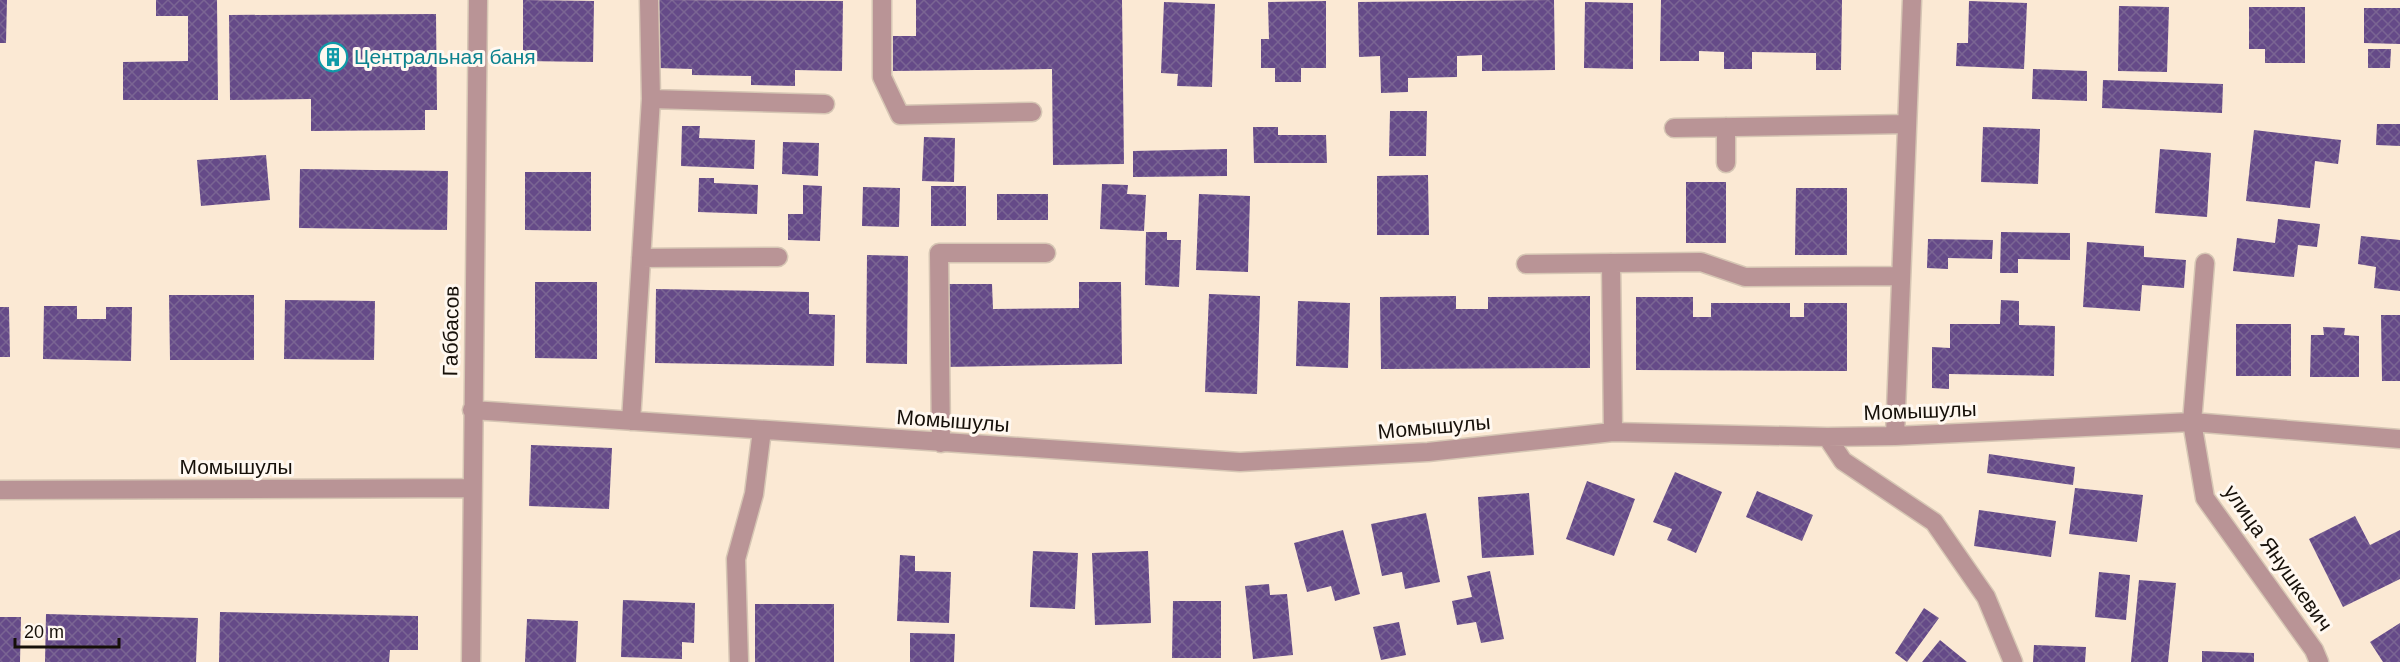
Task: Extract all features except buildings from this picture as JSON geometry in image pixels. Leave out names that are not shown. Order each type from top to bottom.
[{"type":"street","name":"Габбасов","points":[[471,662],[478,0]]},
{"type":"street","points":[[631,421],[651,99],[649,0]]},
{"type":"street","points":[[882,0],[882,77],[900,115],[1032,112]]},
{"type":"street","points":[[1895,436],[1912,0]]},
{"type":"street","points":[[651,99],[825,104]]},
{"type":"street","points":[[1674,128],[1907,124]]},
{"type":"street","points":[[1726,127],[1726,163]]},
{"type":"street","points":[[941,443],[939,253],[1046,253]]},
{"type":"street","points":[[641,258],[778,256]]},
{"type":"street","points":[[1526,264],[1701,262],[1745,278],[1900,276]]},
{"type":"street","points":[[1611,263],[1613,432]]},
{"type":"street","name":"улица Янушкевич","points":[[2205,263],[2193,422],[2205,498],[2314,650],[2319,662]]},
{"type":"street","name":"Момышулы","points":[[472,410],[1240,462],[1428,452],[1613,432],[1827,437],[1895,436],[2193,422],[2400,440]]},
{"type":"street","points":[[739,662],[736,559],[754,494],[762,430]]},
{"type":"street","points":[[1827,437],[1843,461],[1934,522],[1986,597],[2013,662]]},
{"type":"street","name":"Момышулы","points":[[0,490],[472,488]]},
{"type":"place","name":"Центральная баня","points":[[333,57]]}]
